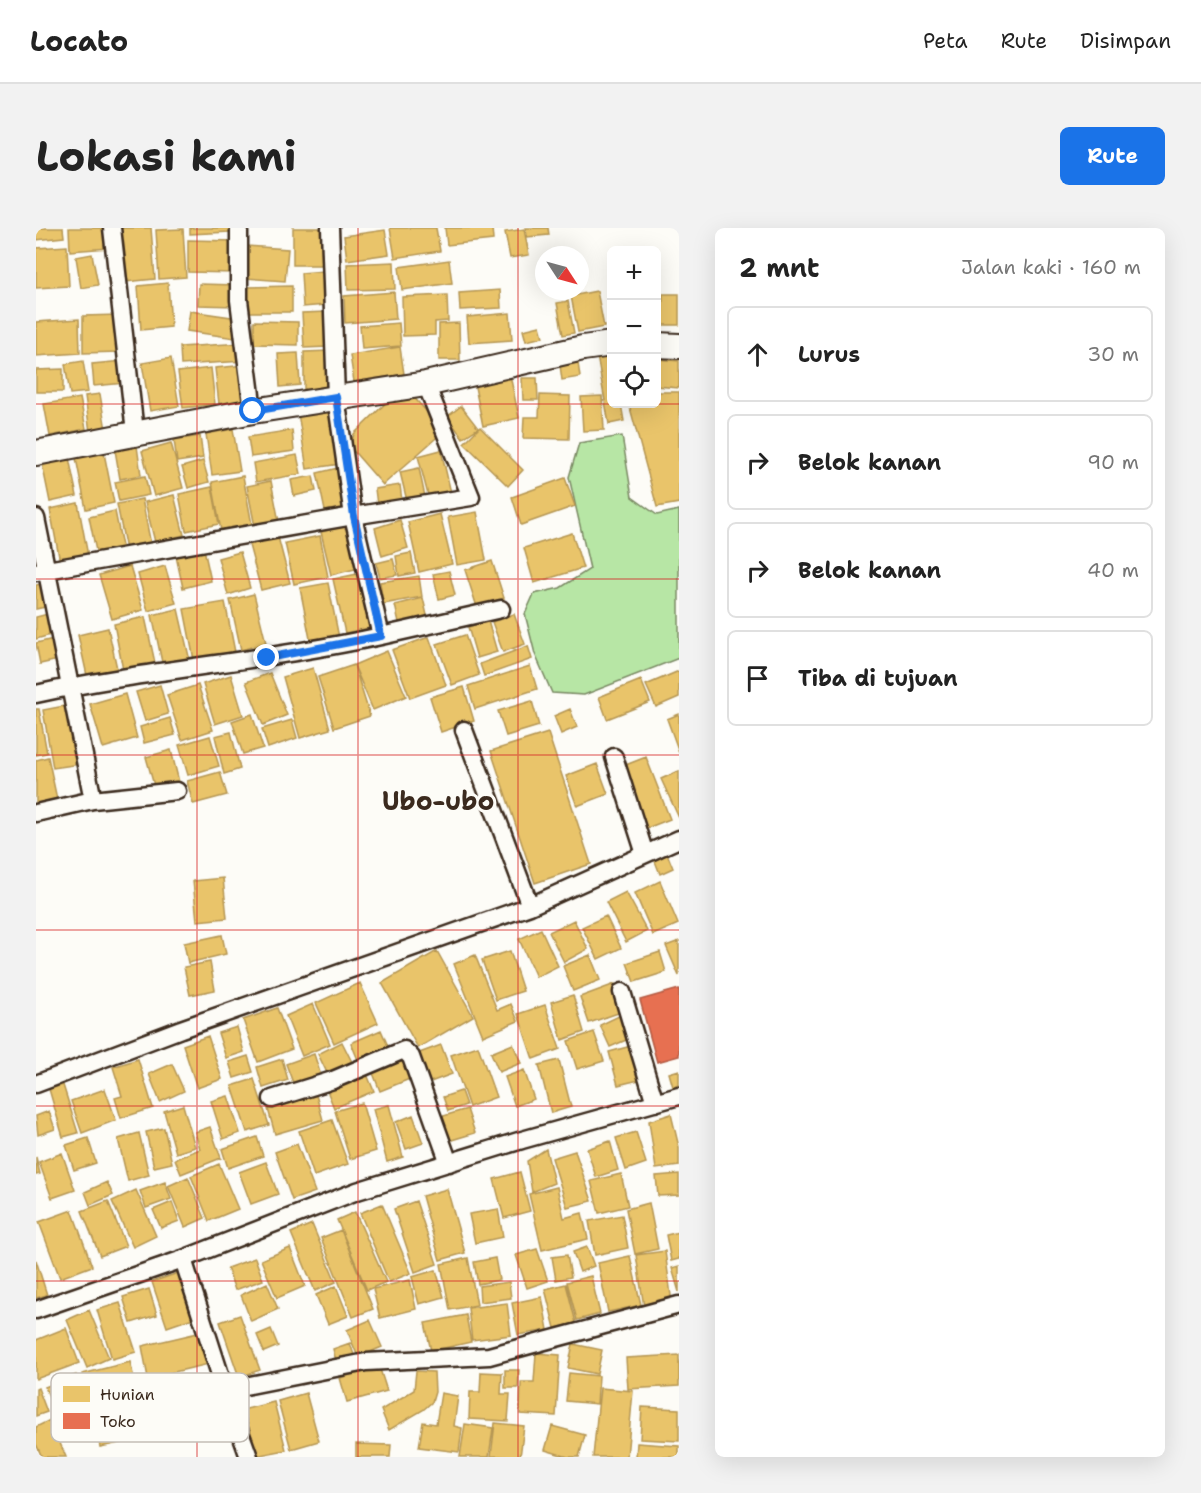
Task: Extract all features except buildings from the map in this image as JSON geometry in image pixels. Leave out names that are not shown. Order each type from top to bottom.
[{"type":"street","points":[[112,228],[135,432]]},
{"type":"street","points":[[239,228],[239,300],[253,411]]},
{"type":"street","points":[[330,228],[336,397],[354,516],[381,636]]},
{"type":"street","points":[[36,453],[135,432],[253,411],[426,384],[583,348],[607,345]]},
{"type":"street","points":[[661,345],[679,346]]},
{"type":"street","points":[[41,571],[471,497],[426,384]]},
{"type":"street","points":[[36,518],[41,571],[70,686],[93,800]]},
{"type":"street","points":[[36,694],[141,674],[267,658],[381,636],[501,609]]},
{"type":"street","points":[[464,730],[530,906]]},
{"type":"street","points":[[614,757],[645,854]]},
{"type":"street","points":[[36,813],[93,800],[177,791]]},
{"type":"street","points":[[36,1084],[181,1029],[530,906],[679,839]]},
{"type":"street","points":[[622,992],[655,1103]]},
{"type":"street","points":[[272,1099],[333,1080],[404,1050],[411,1057],[449,1163]]},
{"type":"street","points":[[36,1310],[183,1259],[357,1191],[679,1096]]},
{"type":"street","points":[[183,1259],[220,1373]]},
{"type":"street","points":[[249,1385],[366,1362],[489,1356],[679,1305]]},
{"type":"street","points":[[244,1442],[249,1457]]},
{"type":"green space","points":[[622,436],[632,497],[657,515],[679,510],[679,658],[584,695],[552,693],[535,654],[525,614],[534,594],[560,588],[590,569],[569,477],[579,443]]},
{"type":"district","name":"Ubo-ubo","points":[[438,800]]},
{"type":"route","points":[[253,411],[336,397],[354,516],[381,636],[267,658]]}]
